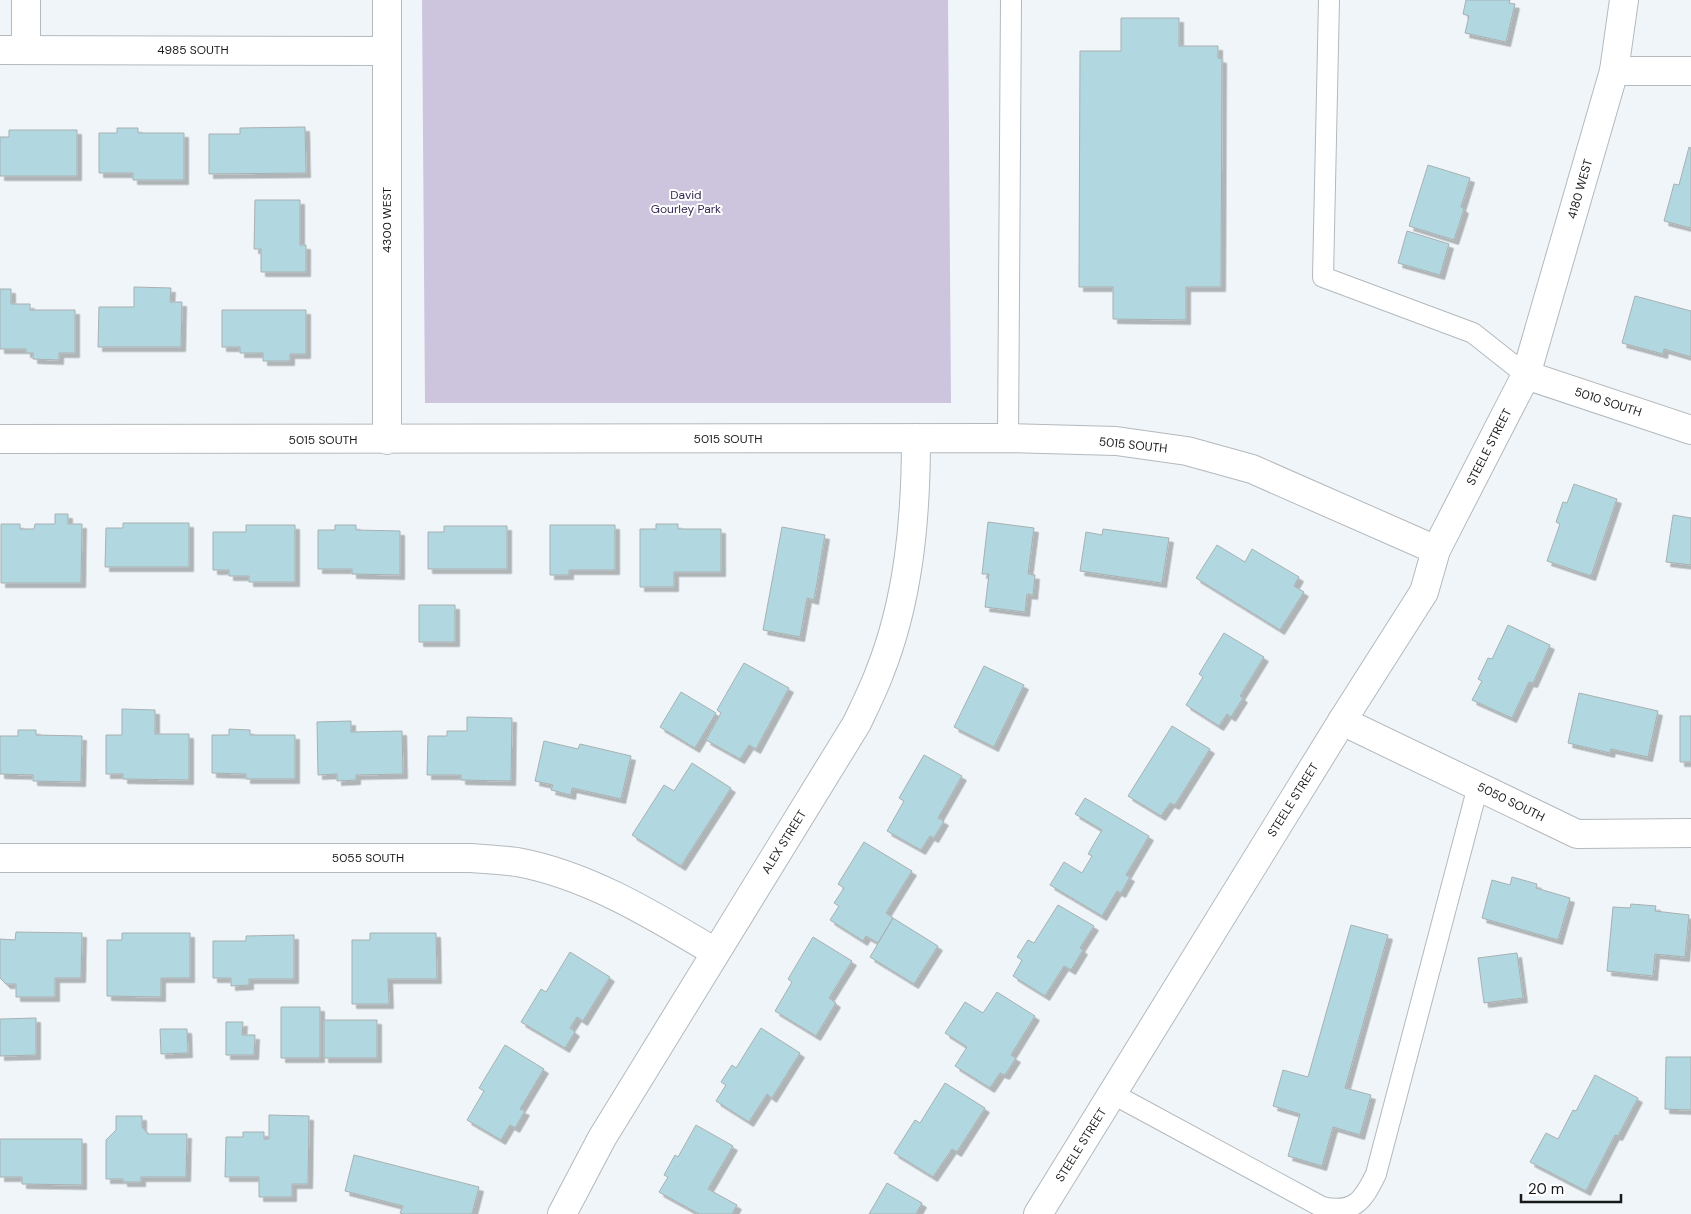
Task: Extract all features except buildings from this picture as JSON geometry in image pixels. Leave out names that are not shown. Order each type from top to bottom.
[{"type":"street","points":[[13,50],[26,0]]},
{"type":"street","name":"4300 WEST","points":[[387,0],[387,440]]},
{"type":"street","name":"4180 WEST","points":[[1526,375],[1614,71],[1624,0]]},
{"type":"street","name":"4985 SOUTH","points":[[13,50],[387,50]]},
{"type":"street","points":[[1614,71],[1691,71]]},
{"type":"street","name":"5010 SOUTH","points":[[1526,375],[1691,430]]},
{"type":"street","name":"STEELE STREET","points":[[1038,1214],[1342,721],[1424,592],[1436,550],[1526,375]]},
{"type":"street","name":"ALEX STREET","points":[[562,1214],[602,1138],[857,723],[880,673],[895,624],[907,572],[916,491],[916,438]]},
{"type":"street","name":"5015 SOUTH","points":[[0,439],[1008,438],[1116,441],[1187,451],[1252,469],[1436,550]]},
{"type":"street","name":"5050 SOUTH","points":[[1342,721],[1577,834],[1691,833]]},
{"type":"street","name":"5055 SOUTH","points":[[0,858],[471,858],[517,862],[561,874],[602,890],[670,925],[715,952]]},
{"type":"lane","points":[[1008,438],[1011,0]]},
{"type":"lane","points":[[1328,0],[1323,277],[1473,333],[1526,375]]},
{"type":"lane","points":[[1112,1094],[1322,1207],[1336,1211],[1348,1210],[1357,1203],[1367,1192],[1376,1174],[1478,786]]},
{"type":"green space","name":"David Gourley Park","points":[[422,0],[948,0],[951,403],[425,403]]}]
